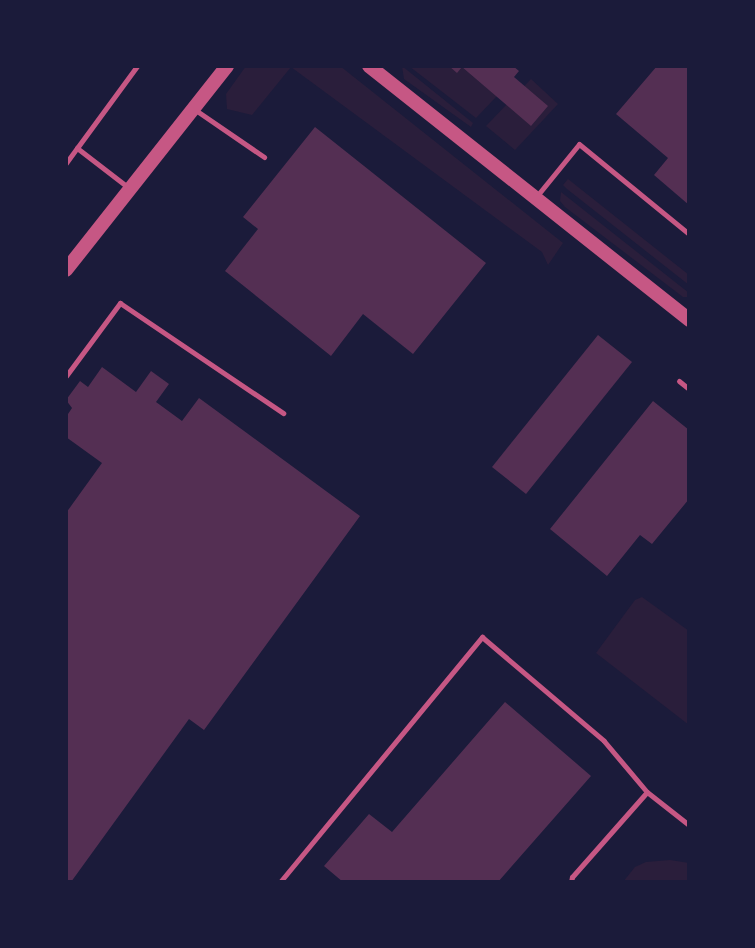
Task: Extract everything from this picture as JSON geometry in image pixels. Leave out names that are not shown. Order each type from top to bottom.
[{"type":"street","points":[[66,270],[227,66]]},
{"type":"street","points":[[376,68],[689,320]]},
{"type":"lane","points":[[66,163],[137,66]]},
{"type":"lane","points":[[194,108],[264,157]]},
{"type":"lane","points":[[535,198],[579,144],[689,234]]},
{"type":"lane","points":[[77,148],[130,189]]},
{"type":"lane","points":[[66,376],[120,303],[283,413]]},
{"type":"lane","points":[[679,381],[689,389]]},
{"type":"lane","points":[[280,882],[482,637],[604,741],[647,792],[689,825]]},
{"type":"lane","points":[[571,882],[572,877],[647,792]]},
{"type":"shaded area","points":[[246,66],[340,66],[563,243],[548,265],[542,252],[291,67],[252,115],[227,109],[226,94]]},
{"type":"shaded area","points":[[402,66],[473,123],[471,127],[404,79]]},
{"type":"shaded area","points":[[409,66],[462,67],[497,96],[476,118]]},
{"type":"shaded area","points":[[531,79],[558,104],[515,150],[486,126]]},
{"type":"shaded area","points":[[568,179],[689,275],[689,285],[567,189],[563,185]]},
{"type":"shaded area","points":[[561,192],[689,293],[689,297],[683,297],[565,207],[560,201]]},
{"type":"shaded area","points":[[642,597],[689,631],[689,725],[596,653],[635,600]]},
{"type":"shaded area","points":[[670,860],[689,863],[689,882],[623,882],[635,867],[646,862]]},
{"type":"building","points":[[449,66],[513,66],[519,71],[514,77],[548,106],[531,126],[462,67],[457,73]]},
{"type":"building","points":[[657,66],[689,66],[689,205],[654,175],[668,158],[616,114]]},
{"type":"building","points":[[315,127],[486,263],[413,354],[363,314],[331,356],[225,271],[258,229],[243,217]]},
{"type":"building","points":[[598,335],[632,362],[526,494],[492,467]]},
{"type":"building","points":[[102,367],[136,392],[151,371],[169,384],[156,402],[182,421],[199,398],[360,516],[204,730],[189,719],[71,882],[66,882],[66,513],[102,463],[66,437],[66,417],[72,408],[66,400],[80,381],[88,387]]},
{"type":"building","points":[[653,401],[689,430],[689,499],[652,544],[640,535],[607,576],[550,529]]},
{"type":"building","points":[[505,702],[591,776],[498,882],[343,882],[324,866],[369,814],[392,832]]}]
